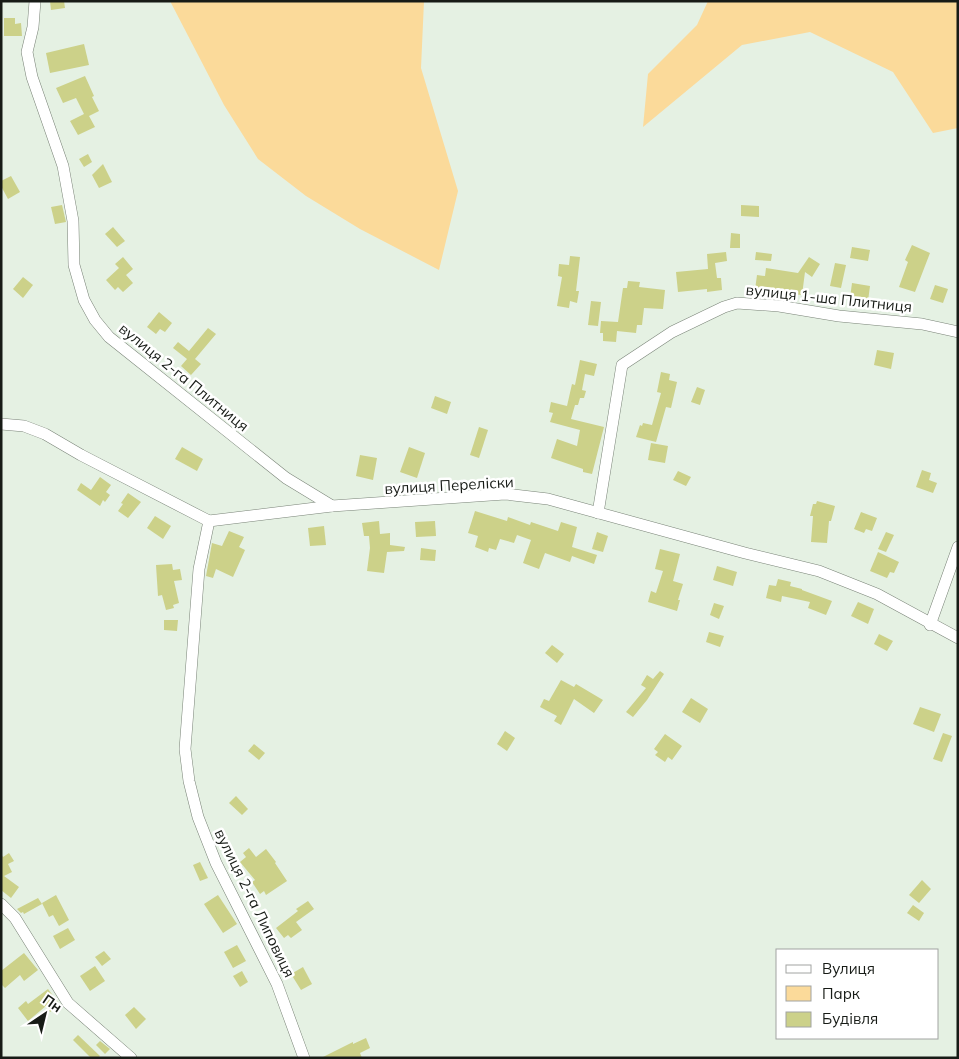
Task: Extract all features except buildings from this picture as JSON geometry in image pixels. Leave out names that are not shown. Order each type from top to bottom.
[{"type":"street","name":"вулиця 2-га Плитниця","points":[[35,1],[33,27],[27,52],[30,68],[63,166],[73,221],[74,265],[84,300],[95,320],[109,337],[232,436],[293,483],[332,506]]},
{"type":"street","name":"вулиця 1-ша Плитниця","points":[[598,513],[622,365],[672,332],[736,303],[779,306],[839,316],[922,324],[958,332]]},
{"type":"street","points":[[1,424],[24,426],[45,434],[81,455],[208,521]]},
{"type":"street","name":"вулиця Переліски","points":[[208,521],[332,506],[504,494],[548,499],[745,553],[819,571],[877,594],[930,625],[958,638]]},
{"type":"street","name":"вулиця 2-га Липовиця","points":[[208,521],[199,569],[185,741],[189,782],[198,817],[216,863],[278,984],[304,1058]]},
{"type":"street","points":[[930,625],[958,548]]},
{"type":"street","points":[[1,904],[15,918],[68,1003],[131,1058]]},
{"type":"green space","points":[[170,1],[424,1],[421,68],[458,191],[439,270],[360,229],[306,196],[258,159],[224,105]]},
{"type":"green space","points":[[708,1],[958,1],[958,128],[933,133],[893,72],[810,32],[742,45],[643,127],[648,74],[697,25]]}]
